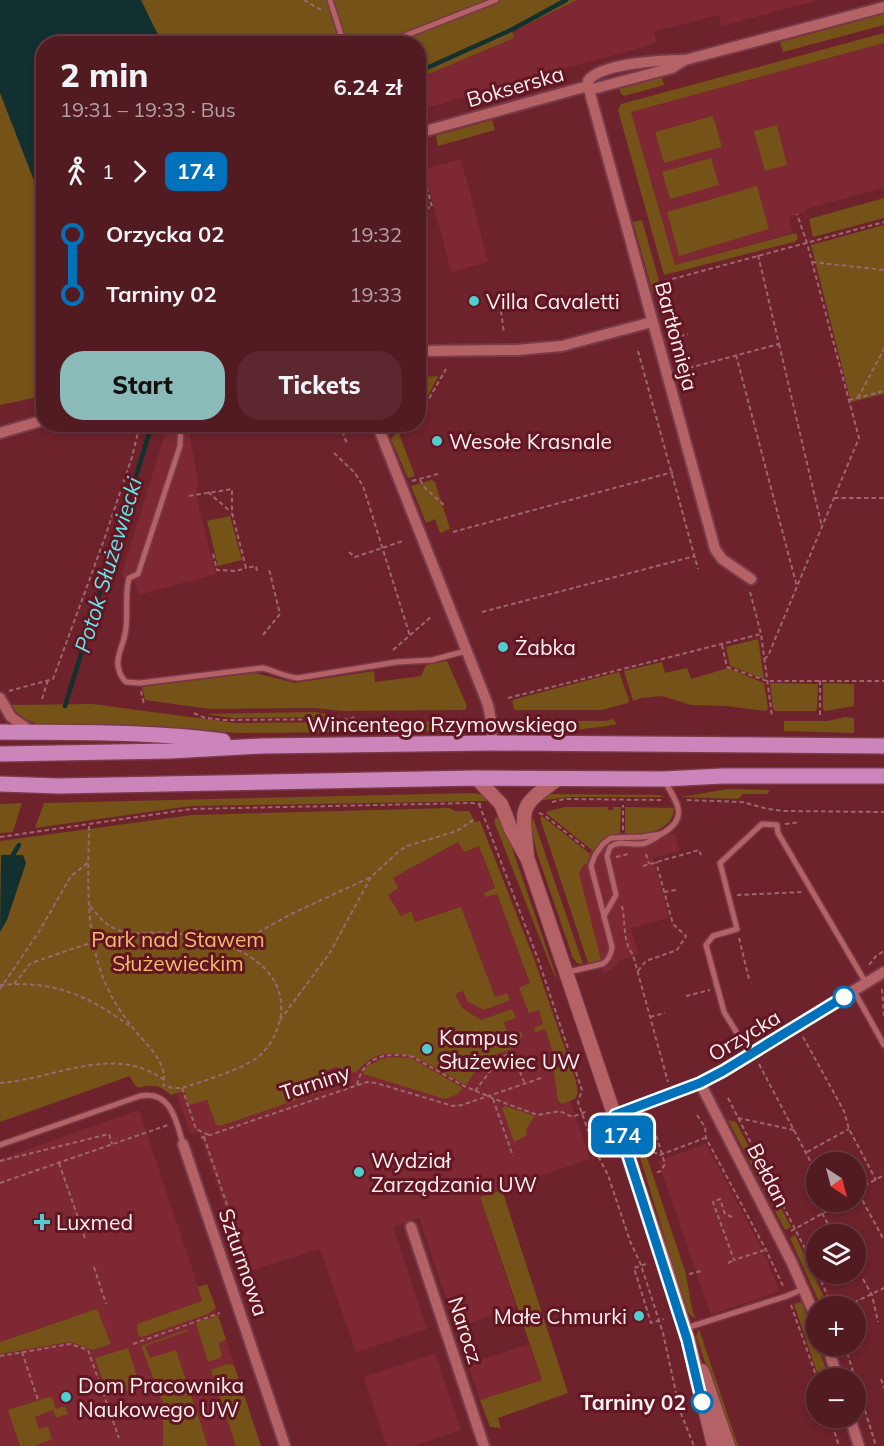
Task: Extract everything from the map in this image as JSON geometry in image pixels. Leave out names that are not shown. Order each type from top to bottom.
[{"type":"main road","points":[[0,732],[185,736],[262,746]]},
{"type":"main road","name":"Wincentego Rzymowskiego","points":[[0,754],[170,751],[262,746],[492,743],[884,746]]},
{"type":"main road","points":[[0,784],[59,786],[476,777],[663,779],[723,776],[884,777]]},
{"type":"main road","points":[[0,792],[59,786]]},
{"type":"street","name":"Bokserska","points":[[426,131],[588,88],[588,81],[592,75],[610,69],[658,61],[685,60],[884,7]]},
{"type":"street","name":"Bartłomieja","points":[[588,88],[715,549],[722,559],[748,577]]},
{"type":"street","points":[[426,351],[550,348],[576,344],[652,322]]},
{"type":"street","points":[[0,433],[36,422]]},
{"type":"street","points":[[380,432],[488,705],[492,743]]},
{"type":"street","points":[[5,695],[11,717],[32,732]]},
{"type":"street","points":[[476,777],[501,804],[511,829],[528,860],[615,1115],[686,1334],[714,1446]]},
{"type":"street","points":[[528,860],[524,812],[533,796],[559,778]]},
{"type":"street","name":"Orzycka","points":[[615,1115],[700,1083],[884,972]]},
{"type":"street","name":"Bełdan","points":[[700,1083],[806,1296]]},
{"type":"street","name":"Szturmowa","points":[[183,1144],[285,1446]]},
{"type":"street","name":"Narocz","points":[[411,1227],[484,1446]]},
{"type":"street","points":[[686,1334],[728,1446]]},
{"type":"street","points":[[853,1428],[859,1446]]},
{"type":"lane","points":[[330,0],[341,36]]},
{"type":"lane","points":[[404,36],[496,0]]},
{"type":"lane","points":[[181,432],[180,446],[138,574],[129,578],[126,589],[128,614],[119,653],[118,670],[126,682],[140,683],[263,668],[287,677],[298,678],[397,662],[432,660],[467,651]]},
{"type":"lane","points":[[604,916],[616,895],[607,856],[610,847],[619,843],[643,844],[673,827],[679,814],[678,806],[663,779]]},
{"type":"lane","points":[[750,1054],[724,1012],[706,945],[713,936],[736,929],[720,863],[762,824],[777,825],[778,833],[866,983]]},
{"type":"lane","points":[[566,973],[602,964],[608,959],[612,947],[591,866],[595,855],[611,838],[661,834]]},
{"type":"lane","points":[[853,991],[884,1045]]},
{"type":"lane","name":"Szturmowa","points":[[0,1145],[150,1094],[158,1096],[173,1113],[183,1144]]},
{"type":"lane","points":[[686,1334],[708,1321],[803,1289]]},
{"type":"path","points":[[304,0],[320,10],[334,14]]},
{"type":"path","points":[[426,179],[432,207],[426,208]]},
{"type":"path","points":[[764,659],[768,657],[859,438],[812,261],[797,214]]},
{"type":"path","points":[[665,281],[884,222]]},
{"type":"path","points":[[758,255],[822,527]]},
{"type":"path","points":[[812,261],[884,270]]},
{"type":"path","points":[[501,311],[504,333]]},
{"type":"path","points":[[680,336],[688,334]]},
{"type":"path","points":[[689,368],[779,344]]},
{"type":"path","points":[[858,398],[884,349]]},
{"type":"path","points":[[638,351],[698,569]]},
{"type":"path","points":[[736,355],[797,587]]},
{"type":"path","points":[[426,404],[446,369]]},
{"type":"path","points":[[849,400],[884,391]]},
{"type":"path","points":[[5,695],[53,679],[104,540],[138,432]]},
{"type":"path","points":[[343,432],[347,444]]},
{"type":"path","points":[[334,453],[355,473],[363,486],[410,636]]},
{"type":"path","points":[[453,532],[673,472]]},
{"type":"path","points":[[438,474],[417,479],[445,506]]},
{"type":"path","points":[[189,496],[232,489],[232,513],[246,568]]},
{"type":"path","points":[[208,492],[232,513]]},
{"type":"path","points":[[834,498],[884,498]]},
{"type":"path","points":[[349,552],[355,557],[403,541]]},
{"type":"path","points":[[213,554],[217,570],[256,566],[257,571]]},
{"type":"path","points":[[482,612],[695,556]]},
{"type":"path","points":[[263,635],[280,614],[269,569]]},
{"type":"path","points":[[748,577],[761,634],[772,716]]},
{"type":"path","points":[[393,650],[432,616]]},
{"type":"path","points":[[508,698],[761,634]]},
{"type":"path","points":[[722,645],[727,667],[767,681],[884,681]]},
{"type":"path","points":[[42,699],[48,680]]},
{"type":"path","points":[[820,680],[820,716]]},
{"type":"path","points":[[141,689],[144,705]]},
{"type":"path","points":[[194,713],[205,718],[224,720],[350,719],[357,716]]},
{"type":"path","points":[[547,803],[565,799],[670,800]]},
{"type":"path","points":[[681,800],[742,802],[784,811],[884,812]]},
{"type":"path","points":[[479,804],[538,959],[582,1090],[578,1102],[641,1265],[659,1320],[680,1411],[694,1446]]},
{"type":"path","points":[[0,837],[191,809],[489,804]]},
{"type":"path","points":[[622,835],[623,805]]},
{"type":"path","points":[[535,812],[544,815],[592,853]]},
{"type":"path","points":[[232,947],[291,914],[371,877],[407,846],[457,831],[476,818]]},
{"type":"path","points":[[777,825],[800,822]]},
{"type":"path","points":[[89,826],[90,906],[96,956],[108,988],[134,1030],[159,1060],[164,1080],[163,1087],[182,1088],[249,1063],[269,1045],[280,1020],[329,954],[371,877]]},
{"type":"path","points":[[645,850],[649,864]]},
{"type":"path","points":[[643,866],[699,850],[701,855]]},
{"type":"path","points":[[1,986],[40,930],[71,876],[89,862]]},
{"type":"path","points":[[638,972],[646,961],[677,950],[686,936],[673,924],[656,862]]},
{"type":"path","points":[[728,896],[797,894],[811,889]]},
{"type":"path","points":[[664,892],[676,890]]},
{"type":"path","points":[[621,903],[623,929],[638,972],[668,1082]]},
{"type":"path","points":[[90,906],[103,923],[115,930],[131,933],[187,935],[232,947],[259,963],[272,979],[280,997],[280,1020]]},
{"type":"path","points":[[736,929],[749,979]]},
{"type":"path","points":[[14,984],[33,963],[94,942],[131,933]]},
{"type":"path","points":[[869,965],[876,956],[884,951]]},
{"type":"path","points":[[1,986],[14,984],[69,991],[107,1009],[134,1030]]},
{"type":"path","points":[[686,996],[717,988]]},
{"type":"path","points":[[882,989],[884,1016]]},
{"type":"path","points":[[650,1017],[665,1013]]},
{"type":"path","points":[[803,1037],[844,1111],[849,1130],[876,1180]]},
{"type":"path","points":[[475,1091],[501,1057],[513,1053],[524,1083]]},
{"type":"path","points":[[357,1085],[360,1072],[366,1064],[385,1056],[404,1055],[412,1057],[475,1091],[538,1115],[560,1110],[572,1117],[588,1111]]},
{"type":"path","points":[[0,1083],[19,1082],[107,1063],[136,1065],[164,1080]]},
{"type":"path","points":[[759,1064],[806,1153]]},
{"type":"path","name":"Tarniny","points":[[245,1258],[202,1137],[367,1082],[453,1106],[544,1077]]},
{"type":"path","points":[[182,1088],[196,1129],[209,1135]]},
{"type":"path","points":[[728,1098],[806,1250]]},
{"type":"path","points":[[493,1099],[513,1156]]},
{"type":"path","points":[[697,1115],[705,1127],[706,1138],[766,1250],[787,1296],[813,1368]]},
{"type":"path","points":[[738,1118],[794,1130]]},
{"type":"path","points":[[0,1183],[168,1125]]},
{"type":"path","points":[[645,1126],[656,1135],[665,1164],[661,1171],[655,1173]]},
{"type":"path","points":[[808,1152],[849,1130]]},
{"type":"path","points":[[0,1161],[109,1134],[112,1144]]},
{"type":"path","points":[[646,1149],[662,1155],[706,1138]]},
{"type":"path","points":[[59,1163],[86,1241]]},
{"type":"path","points":[[866,1185],[884,1175]]},
{"type":"path","points":[[732,1217],[725,1214],[720,1199],[713,1202],[734,1260]]},
{"type":"path","points":[[866,1210],[884,1240]]},
{"type":"path","points":[[795,1228],[822,1213],[828,1224]]},
{"type":"path","points":[[728,1263],[766,1250]]},
{"type":"path","points":[[646,1264],[634,1268],[651,1323],[664,1319]]},
{"type":"path","points":[[94,1267],[106,1304]]},
{"type":"path","points":[[689,1274],[702,1271]]},
{"type":"path","points":[[866,1284],[872,1295],[878,1322]]},
{"type":"path","points":[[866,1298],[884,1288]]},
{"type":"path","points":[[134,1344],[220,1312]]},
{"type":"path","points":[[0,1356],[70,1344],[88,1350],[119,1438]]},
{"type":"path","points":[[22,1352],[38,1400]]},
{"type":"path","points":[[848,1356],[876,1446]]},
{"type":"path","points":[[881,1378],[884,1388]]},
{"type":"path","points":[[833,1428],[839,1446]]},
{"type":"shaded area","points":[[577,0],[819,0],[722,26],[718,15],[654,32],[657,43],[426,108],[426,75],[514,38],[512,33]]},
{"type":"shaded area","points":[[884,43],[884,188],[806,209],[807,212],[789,217],[793,233],[675,265],[630,112]]},
{"type":"shaded area","points":[[461,159],[488,262],[451,272],[426,177],[426,168]]},
{"type":"shaded area","points":[[166,432],[189,432],[199,487],[196,488],[199,509],[216,574],[139,595],[135,582],[121,576]]},
{"type":"shaded area","name":"Kampus Służewiec UW","points":[[474,833],[560,1063],[561,1073],[590,1159],[480,1197],[516,1307],[456,1328],[419,1218],[393,1227],[427,1329],[356,1352],[320,1249],[247,1272],[199,1132],[191,1135],[176,1093],[463,991],[466,999],[492,990],[406,925],[382,884]]},
{"type":"shaded area","points":[[605,833],[675,834],[679,851],[653,858],[669,918],[631,928],[638,953],[620,960],[612,970],[603,973],[576,868]]},
{"type":"shaded area","points":[[139,1110],[203,1301],[137,1324],[215,1306],[261,1446],[0,1446],[0,1159]]},
{"type":"shaded area","points":[[706,1144],[760,1245],[780,1291],[711,1315],[658,1161]]},
{"type":"shaded area","points":[[529,1344],[542,1380],[480,1400],[468,1364]]},
{"type":"shaded area","points":[[435,1353],[461,1430],[414,1446],[387,1446],[364,1377]]},
{"type":"green space","points":[[0,0],[577,0],[512,32],[514,38],[426,75],[426,36],[36,36],[36,397],[0,405]]},
{"type":"green space","points":[[884,14],[884,25],[783,52],[780,42]]},
{"type":"green space","points":[[884,33],[884,43],[631,112],[675,265],[796,233],[798,239],[794,242],[664,275],[618,110],[621,104]]},
{"type":"green space","points":[[661,74],[664,85],[624,96],[621,94],[618,86]]},
{"type":"green space","points":[[713,116],[722,147],[664,163],[655,132]]},
{"type":"green space","points":[[492,120],[495,130],[438,146],[436,137],[438,135]]},
{"type":"green space","points":[[777,125],[787,165],[765,171],[754,131]]},
{"type":"green space","points":[[711,158],[719,185],[670,199],[662,172]]},
{"type":"green space","points":[[757,186],[769,229],[679,256],[667,212]]},
{"type":"green space","points":[[884,198],[884,218],[813,237],[809,219]]},
{"type":"green space","points":[[642,220],[661,288],[653,293],[633,222]]},
{"type":"green space","points":[[884,225],[884,394],[851,402],[811,245]]},
{"type":"green space","points":[[438,376],[426,400],[426,377]]},
{"type":"green space","points":[[398,432],[415,476],[408,478],[391,439]]},
{"type":"green space","points":[[432,480],[435,482],[450,529],[440,533],[435,519],[426,523],[411,486]]},
{"type":"green space","points":[[230,516],[242,560],[218,566],[207,521]]},
{"type":"green space","points":[[758,639],[764,679],[730,666],[726,647]]},
{"type":"green space","points":[[447,661],[467,706],[465,710],[210,709],[145,700],[142,687],[255,673],[295,683],[374,671],[375,682],[421,676],[426,665]]},
{"type":"green space","points":[[662,662],[665,673],[687,668],[691,679],[728,668],[764,683],[768,708],[766,711],[691,705],[662,696],[633,701],[624,671]]},
{"type":"green space","points":[[619,672],[628,703],[602,710],[514,709],[512,700]]},
{"type":"green space","points":[[770,683],[818,684],[816,711],[776,711],[773,709]]},
{"type":"green space","points":[[823,683],[854,684],[854,706],[825,711],[823,709]]},
{"type":"green space","points":[[92,704],[236,723],[476,721],[470,727],[459,731],[241,733],[114,726],[39,725],[23,718],[10,705]]},
{"type":"green space","points":[[315,712],[342,717],[233,718],[205,714]]},
{"type":"green space","points":[[845,717],[854,718],[854,733],[784,731],[784,721],[828,721]]},
{"type":"green space","points":[[613,719],[617,724],[558,731],[525,729],[512,726],[504,721],[606,721]]},
{"type":"green space","points":[[728,789],[770,790],[767,794],[743,794],[738,799],[681,797]]},
{"type":"green space","points":[[472,793],[484,795],[493,801],[191,806],[35,828],[44,803]]},
{"type":"green space","points":[[547,794],[659,795],[665,797],[569,797],[536,801]]},
{"type":"green space","points":[[22,803],[13,832],[0,833],[0,804]]},
{"type":"green space","points":[[565,807],[608,807],[608,810],[613,810],[613,807],[621,807],[620,834],[605,838],[593,851],[546,813]]},
{"type":"green space","points":[[625,807],[674,808],[672,816],[663,827],[648,833],[625,834]]},
{"type":"green space","name":"Park nad Stawem Służewieckim","points":[[449,808],[455,811],[469,811],[475,822],[480,821],[536,964],[575,1078],[578,1092],[575,1099],[562,1104],[558,1101],[553,1065],[557,1063],[545,1029],[535,1032],[534,1028],[543,1024],[539,1010],[529,1013],[519,988],[530,983],[497,894],[485,897],[484,893],[495,888],[479,846],[464,852],[458,842],[393,878],[398,888],[388,895],[401,916],[411,911],[415,922],[461,907],[495,997],[507,993],[510,1000],[484,1010],[468,1002],[463,991],[455,994],[462,1008],[481,1020],[512,1009],[516,1018],[504,1022],[509,1036],[521,1032],[523,1037],[512,1041],[514,1048],[481,1060],[482,1062],[466,1085],[410,1056],[382,1055],[368,1061],[356,1073],[336,1067],[320,1073],[326,1090],[220,1126],[216,1125],[207,1100],[189,1105],[184,1091],[171,1095],[156,1086],[137,1087],[130,1076],[0,1122],[0,841],[192,815]]},
{"type":"green space","points":[[501,816],[555,977],[495,824],[495,818]]},
{"type":"green space","points":[[528,816],[534,821],[583,964],[577,963],[573,958],[537,853]]},
{"type":"green space","points":[[542,816],[590,854],[587,865],[585,863],[579,873],[601,960],[588,963],[540,818]]},
{"type":"green space","points":[[411,1058],[463,1088],[458,1094],[445,1099],[363,1074],[366,1067],[381,1059]]},
{"type":"green space","points":[[505,1106],[535,1116],[527,1128],[526,1136],[514,1142],[502,1108]]},
{"type":"green space","points":[[728,1120],[736,1122],[791,1227],[785,1230]]},
{"type":"green space","points":[[636,1144],[643,1146],[686,1274],[696,1319],[689,1314],[686,1308]]},
{"type":"green space","points":[[502,1190],[568,1393],[498,1418],[501,1428],[490,1427],[480,1400],[542,1380],[480,1197]]},
{"type":"green space","points":[[795,1235],[806,1259],[806,1273],[790,1238]]},
{"type":"green space","points":[[207,1284],[216,1308],[208,1314],[142,1337],[138,1335],[137,1324],[202,1301],[198,1287]]},
{"type":"green space","points":[[811,1284],[818,1284],[823,1296],[816,1296]]},
{"type":"green space","points":[[802,1302],[806,1315],[806,1340],[794,1304]]},
{"type":"green space","points":[[97,1309],[111,1344],[93,1350],[70,1342],[0,1354],[0,1342]]},
{"type":"green space","points":[[218,1315],[226,1340],[218,1343],[222,1354],[220,1358],[208,1362],[196,1323]]},
{"type":"green space","points":[[188,1329],[188,1331],[145,1346],[150,1358],[176,1350],[208,1446],[163,1446],[163,1403],[141,1346]]},
{"type":"green space","points":[[699,1329],[738,1446],[733,1446],[696,1336]]},
{"type":"green space","points":[[128,1348],[140,1386],[108,1397],[95,1358]]},
{"type":"green space","points":[[812,1356],[821,1356],[826,1368],[816,1368]]},
{"type":"green space","points":[[227,1364],[235,1368],[261,1446],[236,1446],[211,1370]]},
{"type":"green space","points":[[52,1397],[56,1409],[65,1406],[68,1414],[56,1418],[53,1410],[35,1417],[39,1429],[48,1426],[52,1439],[35,1446],[20,1446],[8,1410]]},
{"type":"water","points":[[0,0],[141,0],[159,36],[36,36],[36,185],[0,93]]},
{"type":"water","points":[[1,855],[23,855],[26,863],[7,920],[0,932]]},
{"type":"waterway","points":[[426,68],[513,29],[566,0]]},
{"type":"waterway","name":"Potok Służewiecki","points":[[65,706],[150,432]]},
{"type":"waterway","name":"Potok Służewiecki","points":[[11,858],[19,845]]},
{"type":"bus line","name":"174","points":[[702,1402],[687,1339],[664,1262],[615,1115],[700,1083],[844,997]]},
{"type":"place","name":"Villa Cavaletti","points":[[474,301]]},
{"type":"place","name":"Wesołe Krasnale","points":[[437,441]]},
{"type":"place","name":"Żabka","points":[[503,647]]},
{"type":"place","name":"Kampus Służewiec UW","points":[[427,1049]]},
{"type":"place","name":"Wydział Zarządzania UW","points":[[359,1172]]},
{"type":"place","name":"Luxmed","points":[[42,1222]]},
{"type":"place","name":"Małe Chmurki","points":[[639,1316]]},
{"type":"place","name":"Dom Pracownika Naukowego UW","points":[[66,1397]]},
{"type":"place","name":"Tarniny 02","points":[[702,1402]]}]
